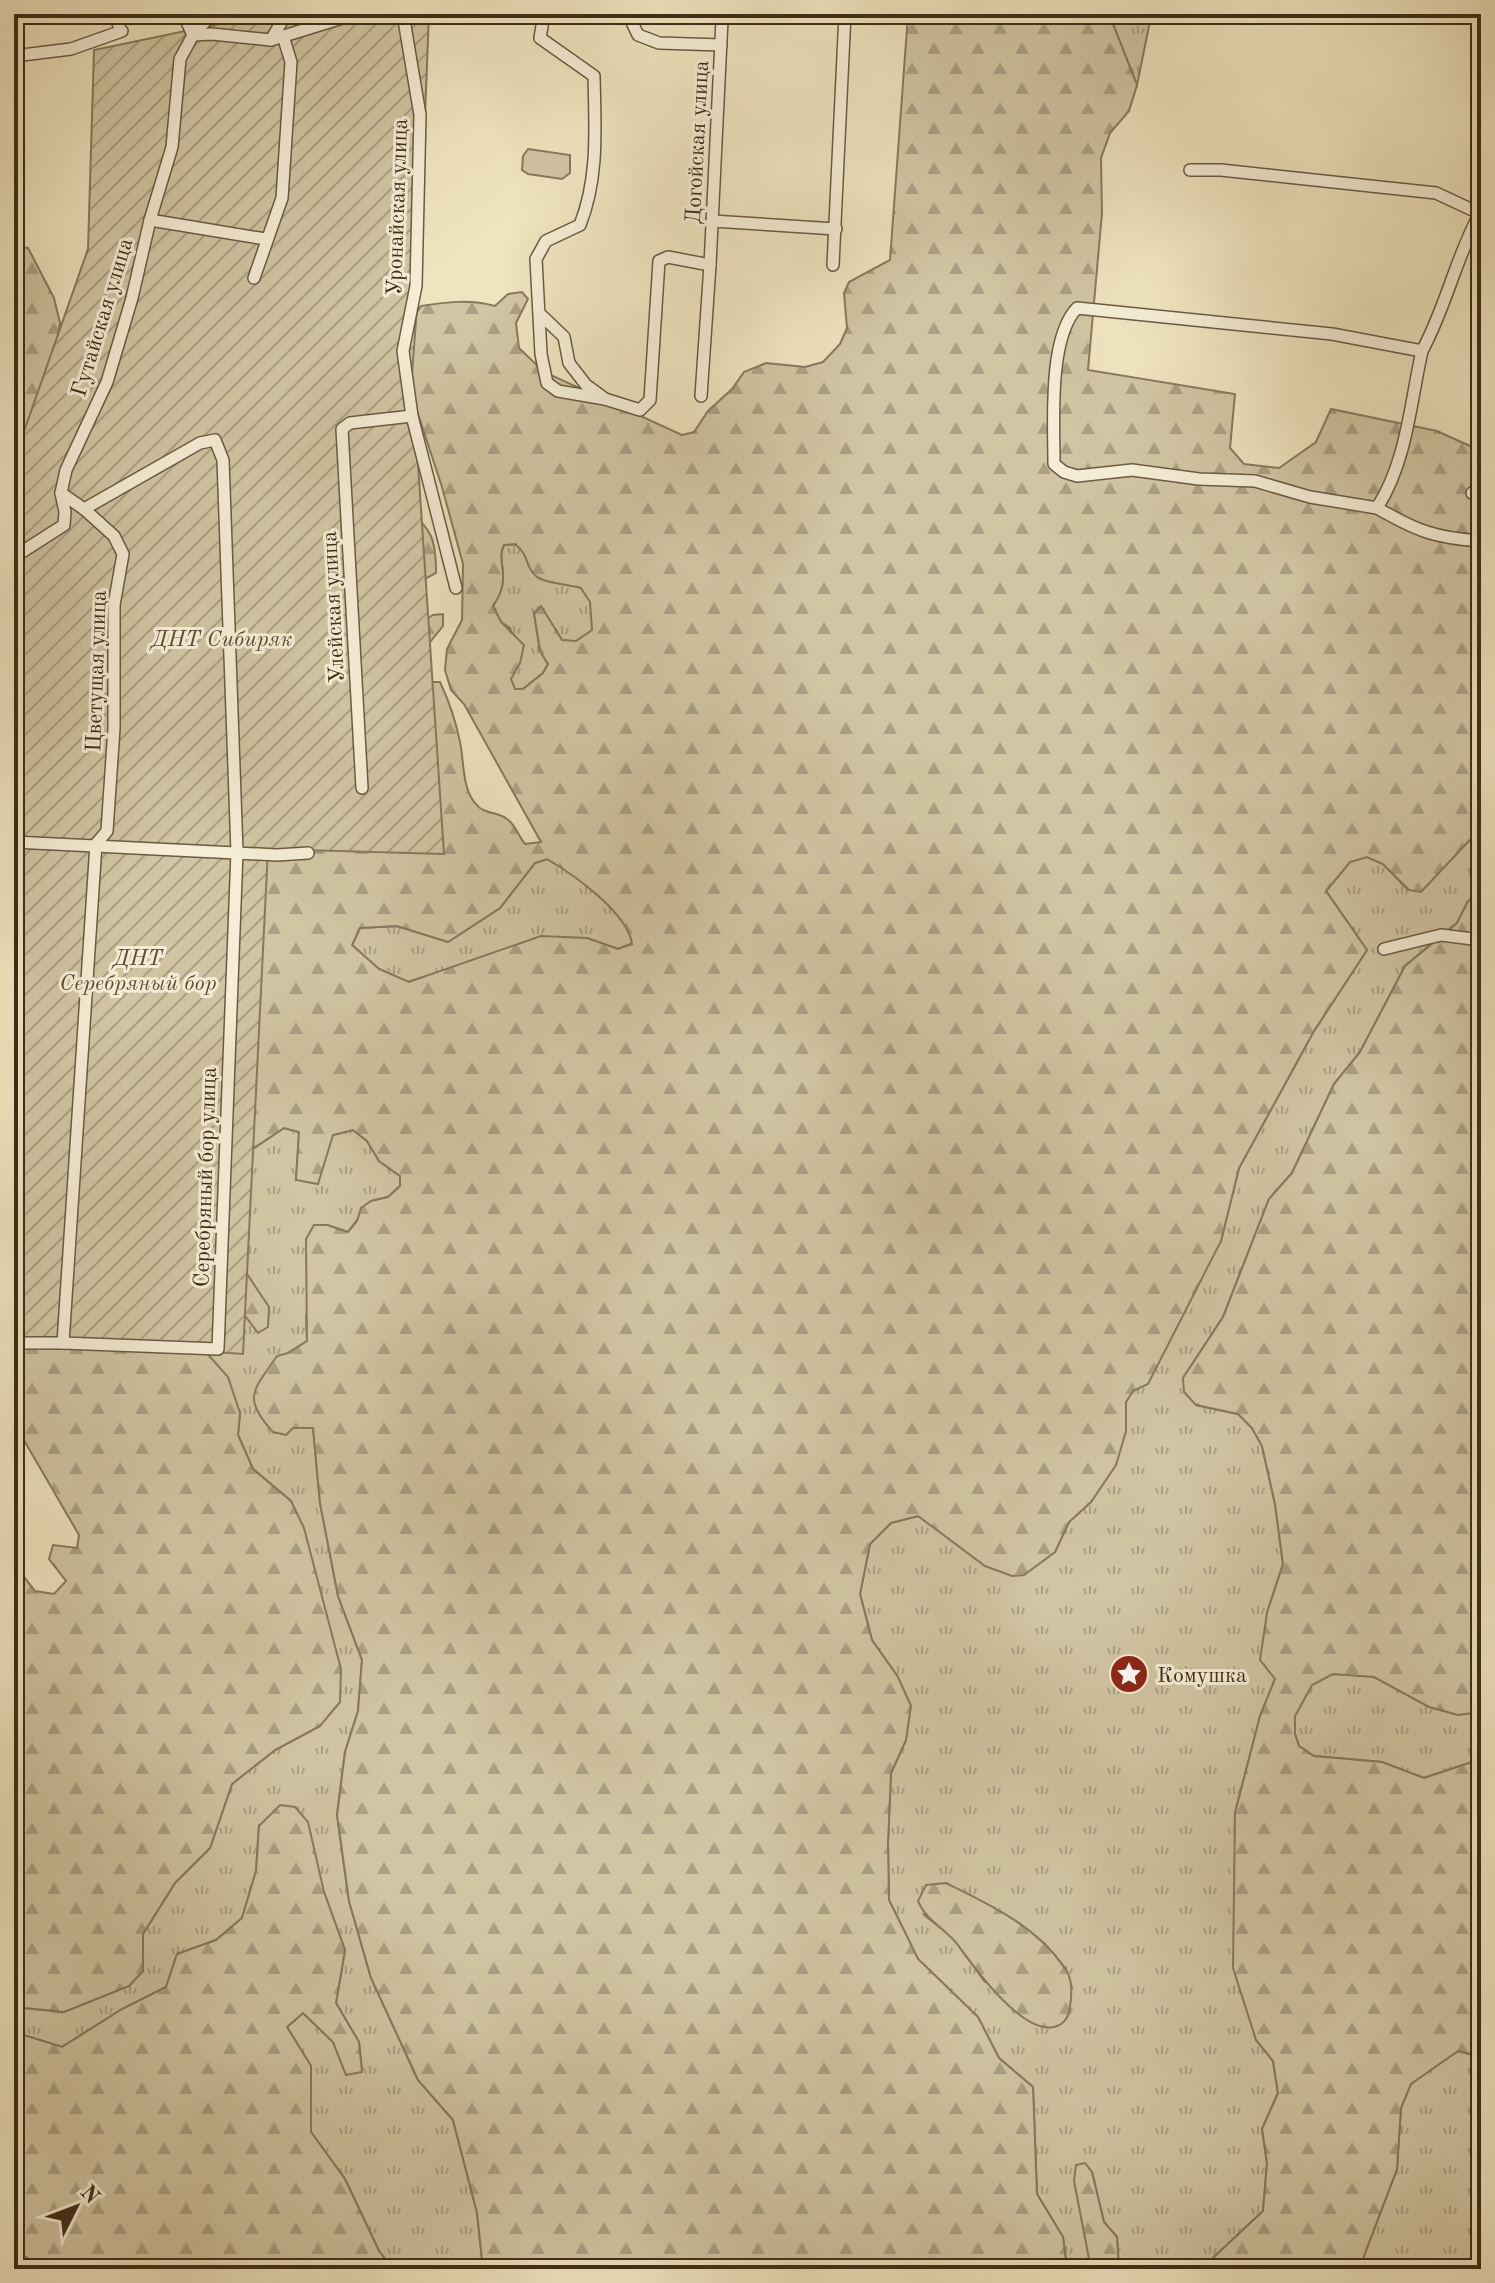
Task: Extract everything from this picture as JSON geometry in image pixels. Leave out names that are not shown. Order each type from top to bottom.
[{"type":"street","points":[[183,14],[193,35]]},
{"type":"street","points":[[193,35],[212,14]]},
{"type":"street","points":[[277,38],[286,14]]},
{"type":"street","points":[[193,35],[277,38],[355,14]]},
{"type":"street","name":"Уронайская улица","points":[[403,14],[420,115],[416,286],[403,351],[412,416],[456,588]]},
{"type":"street","points":[[544,14],[540,38],[594,76],[595,157],[590,198],[580,225],[546,241],[536,259],[541,354],[547,383],[558,391],[605,399],[640,410],[650,400],[659,261],[668,257],[710,265]]},
{"type":"street","points":[[628,14],[638,35],[659,43],[721,45]]},
{"type":"street","name":"Догойская улица","points":[[701,396],[722,20],[734,14]]},
{"type":"street","points":[[833,265],[845,14]]},
{"type":"street","points":[[19,56],[71,49],[119,24]]},
{"type":"street","name":"Гутайская улица","points":[[14,557],[64,525],[61,493],[66,470],[107,382],[132,298],[150,220],[172,147],[180,59],[193,35]]},
{"type":"street","points":[[254,278],[265,239],[282,198],[291,62],[277,38]]},
{"type":"street","points":[[1190,170],[1221,170],[1436,193],[1480,214],[1422,351],[1399,465],[1391,486],[1377,508]]},
{"type":"street","points":[[150,220],[265,239]]},
{"type":"street","points":[[712,221],[836,229]]},
{"type":"street","points":[[1422,351],[1332,334],[1077,308],[1071,315],[1058,352],[1054,464],[1064,472],[1077,476],[1132,470],[1199,479],[1255,481],[1310,497],[1377,508],[1414,529],[1439,537],[1481,541]]},
{"type":"street","points":[[540,314],[564,337],[569,363],[586,385],[605,399]]},
{"type":"street","name":"Улейская улица","points":[[362,788],[342,429],[345,425],[412,416]]},
{"type":"street","points":[[61,493],[84,509],[200,443],[215,440],[223,460],[237,852]]},
{"type":"street","name":"Цветущая улица","points":[[84,509],[114,536],[123,554],[114,605],[114,728],[107,831],[96,844]]},
{"type":"street","points":[[14,842],[277,855],[308,853]]},
{"type":"street","points":[[63,1343],[96,844]]},
{"type":"street","name":"Серебряный бор улица","points":[[14,1343],[218,1349],[237,852]]},
{"type":"street","points":[[1384,949],[1441,935],[1481,940]]},
{"type":"green space","name":"ДНТ Сибиряк","points":[[267,14],[429,14],[412,374],[444,854],[268,849],[243,1354],[14,1338],[14,460],[88,249],[94,50]]},
{"type":"green space","name":"ДНТ Серебряный бор","points":[[874,14],[1109,14],[1137,85],[1129,111],[1110,133],[1101,158],[1102,213],[1088,370],[1235,394],[1230,448],[1244,464],[1279,468],[1316,442],[1331,409],[1437,431],[1481,451],[1481,828],[1421,892],[1409,890],[1383,864],[1367,857],[1350,862],[1326,891],[1367,950],[1314,1031],[1239,1168],[1221,1241],[1148,1384],[1133,1391],[1126,1402],[1126,1431],[1116,1465],[1091,1502],[1069,1522],[1055,1552],[1024,1575],[1012,1576],[985,1566],[918,1516],[891,1523],[870,1544],[860,1594],[872,1640],[898,1677],[911,1706],[906,1740],[891,1773],[889,1900],[918,1959],[978,2017],[999,2058],[1033,2087],[1037,2194],[1063,2237],[1067,2269],[483,2269],[477,2213],[453,2120],[418,2080],[371,1978],[349,1901],[337,1815],[345,1752],[358,1711],[362,1660],[338,1596],[320,1503],[313,1428],[293,1428],[286,1435],[273,1432],[254,1402],[257,1386],[277,1356],[307,1341],[306,1239],[314,1225],[327,1225],[348,1232],[357,1221],[361,1208],[371,1201],[388,1197],[400,1186],[400,1176],[379,1161],[367,1141],[353,1130],[333,1135],[318,1184],[296,1180],[299,1132],[284,1128],[248,1152],[241,1265],[269,1307],[268,1327],[258,1333],[207,1265],[180,1323],[228,1377],[240,1413],[238,1435],[253,1469],[291,1501],[304,1528],[341,1669],[340,1702],[320,1726],[275,1750],[232,1784],[210,1848],[175,1883],[143,1934],[143,1971],[129,1986],[64,2012],[14,2007],[14,1564],[35,1591],[54,1594],[66,1581],[49,1559],[53,1545],[77,1548],[79,1535],[14,1423],[14,1016],[407,508],[431,536],[436,561],[436,573],[421,581],[413,627],[433,615],[443,614],[443,626],[423,651],[426,682],[440,682],[446,697],[458,734],[468,790],[479,807],[510,821],[525,844],[541,842],[464,704],[451,690],[445,670],[447,649],[462,620],[463,564],[442,487],[402,365],[410,323],[421,306],[467,302],[495,306],[508,294],[522,292],[528,299],[516,323],[519,348],[544,372],[682,435],[694,432],[708,411],[732,389],[744,372],[766,363],[805,367],[823,362],[840,344],[847,328],[844,293],[849,282],[890,260],[908,15],[877,17]],"holes":[[[515,544],[536,576],[545,581],[581,588],[590,602],[592,630],[576,641],[562,640],[541,606],[534,613],[540,651],[548,664],[543,673],[523,689],[515,689],[511,679],[520,663],[524,645],[501,622],[493,606],[503,583],[502,549],[504,545]],[[547,859],[571,874],[610,907],[621,920],[632,944],[618,949],[587,938],[541,936],[409,982],[379,969],[352,945],[360,928],[397,926],[448,942],[500,908],[535,863]]]},
{"type":"green space","points":[[1109,14],[1156,14],[1149,26],[1137,85]]},
{"type":"green space","points":[[528,149],[570,155],[570,173],[562,179],[528,174],[522,170],[523,156]]},
{"type":"green space","points":[[14,246],[28,248],[54,298],[60,323],[50,385],[14,464]]},
{"type":"green space","points":[[515,544],[525,552],[529,566],[581,588],[590,601],[593,631],[576,642],[562,640],[541,607],[534,613],[540,651],[548,664],[543,673],[523,689],[515,689],[510,679],[520,663],[510,628],[501,622],[493,606],[503,583],[502,549],[504,545]]},
{"type":"green space","points":[[1481,828],[1481,901],[1477,897],[1468,901],[1457,923],[1405,966],[1360,1052],[1334,1084],[1292,1173],[1269,1199],[1223,1317],[1183,1378],[1196,1405],[1238,1414],[1252,1428],[1262,1446],[1275,1504],[1283,1564],[1267,1613],[1275,1679],[1260,1716],[1235,1813],[1256,2040],[1273,2061],[1278,2093],[1262,2129],[1267,2163],[1263,2211],[1205,2269],[1119,2269],[1117,2237],[1104,2222],[1092,2172],[1088,2252],[1091,2269],[1067,2269],[1063,2237],[1037,2194],[1033,2087],[999,2058],[978,2017],[918,1959],[889,1900],[891,1773],[906,1740],[898,1677],[872,1640],[860,1594],[870,1544],[891,1523],[918,1516],[944,1534],[1055,1552],[1069,1522],[1091,1502],[1126,1431],[1126,1402],[1221,1241],[1239,1168],[1314,1031],[1367,950],[1326,891],[1350,862],[1367,857],[1383,864],[1408,890]],"holes":[[[923,1914],[1044,1943],[1066,1969],[1072,1988],[985,1982],[953,1938]]]},
{"type":"green space","points":[[547,859],[598,895],[621,919],[633,943],[618,949],[587,938],[473,961],[408,982],[379,969],[352,945],[360,928],[397,926],[448,942],[500,908],[535,863]]},
{"type":"green space","points":[[1477,897],[1481,901],[1481,1712],[1458,1715],[1429,1707],[1374,1677],[1333,1674],[1312,1685],[1295,1716],[1295,1734],[1299,1746],[1314,1756],[1382,1762],[1424,1778],[1481,1759],[1481,2065],[1470,2054],[1458,2051],[1411,2084],[1401,2108],[1397,2169],[1359,2269],[1205,2269],[1263,2211],[1267,2163],[1262,2129],[1278,2093],[1273,2061],[1256,2040],[1233,1968],[1235,1813],[1260,1716],[1275,1679],[1260,1660],[1267,1613],[1283,1564],[1275,1504],[1262,1446],[1252,1428],[1238,1414],[1196,1405],[1184,1392],[1183,1378],[1223,1317],[1269,1199],[1292,1173],[1334,1084],[1360,1052],[1405,966],[1457,923],[1468,901]]},
{"type":"green space","points":[[284,1128],[299,1132],[296,1179],[333,1135],[353,1130],[367,1141],[379,1161],[400,1176],[400,1186],[388,1197],[371,1201],[348,1232],[327,1225],[306,1317],[307,1341],[288,1353],[293,1428],[313,1427],[320,1503],[338,1596],[362,1660],[358,1711],[345,1752],[337,1815],[349,1901],[371,1978],[418,2080],[453,2120],[477,2213],[483,2269],[393,2269],[379,2251],[345,2179],[311,2132],[311,2066],[287,2027],[303,2013],[333,2042],[346,2074],[362,2071],[359,2042],[336,2003],[345,1950],[324,1892],[259,1826],[256,1871],[242,1918],[216,1940],[177,1954],[166,1987],[122,2009],[62,2047],[14,2032],[14,2007],[64,2012],[129,1986],[143,1971],[143,1934],[175,1883],[210,1848],[232,1784],[275,1750],[320,1726],[341,1669],[291,1501],[253,1469],[238,1435],[240,1412],[180,1323],[241,1265],[248,1152]]},
{"type":"green space","points":[[1332,1674],[1371,1676],[1436,1709],[1481,1712],[1481,1759],[1424,1778],[1382,1762],[1314,1756],[1299,1746],[1295,1716],[1312,1684]]},
{"type":"green space","points":[[280,1805],[295,1807],[308,1822],[324,1892],[345,1950],[336,2003],[359,2042],[362,2072],[346,2075],[333,2042],[303,2013],[287,2027],[311,2066],[311,2132],[345,2179],[379,2251],[393,2269],[47,2269],[14,2250],[14,2032],[62,2047],[122,2009],[166,1987],[177,1954],[216,1940],[242,1918],[256,1871],[259,1826]]},
{"type":"green space","points":[[946,1883],[1011,1918],[1053,1952],[1067,1972],[1071,1986],[1069,2010],[1062,2023],[1044,2027],[1016,2012],[988,1984],[953,1939],[921,1908],[918,1901],[926,1885]]},
{"type":"green space","points":[[1458,2051],[1470,2054],[1481,2065],[1481,2269],[1359,2269],[1397,2169],[1401,2108],[1411,2083]]},
{"type":"green space","points":[[1085,2163],[1092,2172],[1104,2222],[1117,2237],[1119,2269],[1091,2269],[1074,2181],[1076,2165]]},
{"type":"place","name":"Комушка","points":[[1129,1674]]}]
